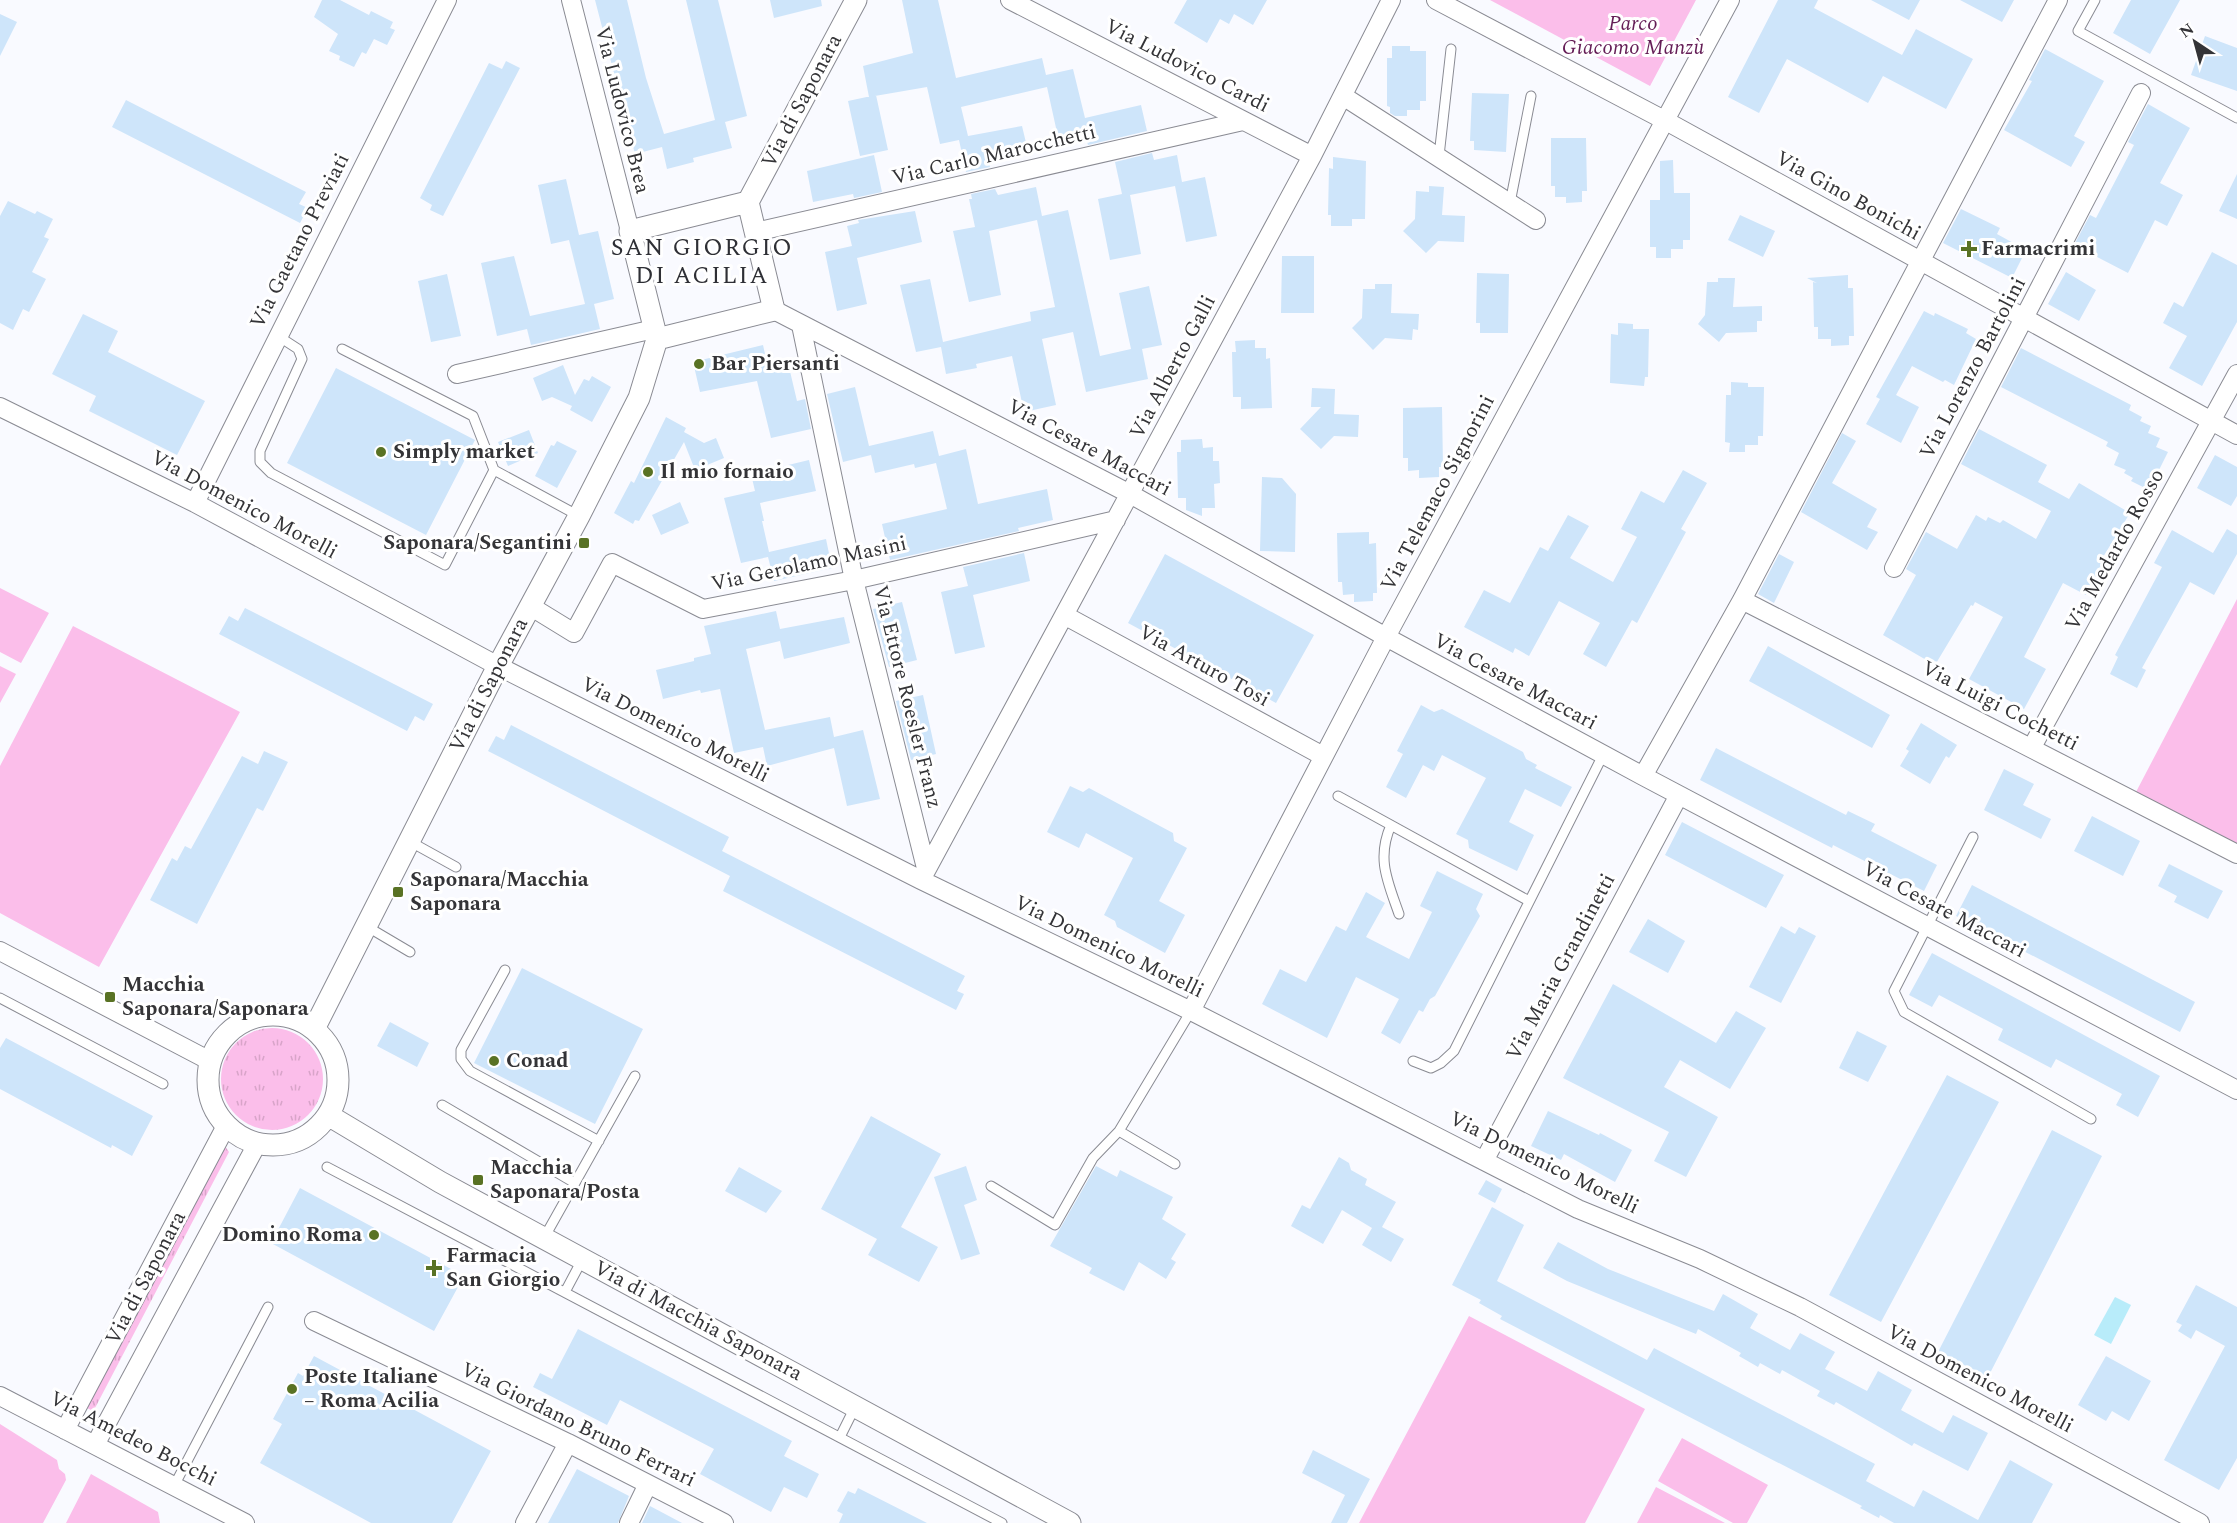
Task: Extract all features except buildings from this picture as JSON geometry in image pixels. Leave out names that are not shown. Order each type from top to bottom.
[{"type":"street","name":"Via Gaetano Previati","points":[[195,502],[447,0]]},
{"type":"street","name":"Via Ludovico Brea","points":[[572,0],[630,231]]},
{"type":"street","name":"Via di Saponara","points":[[748,202],[856,0]]},
{"type":"street","name":"Via Ludovico Cardi","points":[[1010,0],[1312,156]]},
{"type":"street","name":"Via Alberto Galli","points":[[924,874],[1312,156],[1391,0]]},
{"type":"street","name":"Via Gino Bonichi","points":[[1436,0],[1666,121],[2024,320],[2237,435]]},
{"type":"street","name":"Via Telemaco Signorini","points":[[1191,1011],[1386,637],[1730,0]]},
{"type":"street","points":[[1643,776],[1742,600],[2058,0]]},
{"type":"street","name":"Via Lorenzo Bartolini","points":[[1894,568],[2141,93]]},
{"type":"street","points":[[1343,96],[1536,220]]},
{"type":"street","name":"Via Carlo Marocchetti","points":[[755,232],[1243,121]]},
{"type":"street","points":[[458,374],[774,310],[748,202],[630,231],[655,334]]},
{"type":"street","name":"Via Cesare Maccari","points":[[774,310],[1131,494],[1386,637],[1643,776],[2237,1090]]},
{"type":"street","name":"Via Ettore Roesler Franz","points":[[801,325],[854,580],[924,874]]},
{"type":"street","name":"Via di Saponara","points":[[314,1029],[498,666],[631,417],[647,377],[655,334]]},
{"type":"street","name":"Via Medardo Rosso","points":[[2032,747],[2237,374]]},
{"type":"street","name":"Via Domenico Morelli","points":[[0,407],[195,502],[498,666],[924,874],[1578,1209],[1700,1259],[1800,1307],[2200,1523]]},
{"type":"street","name":"Via Gerolamo Masini","points":[[530,606],[574,633],[612,562],[703,609],[854,580],[1116,520]]},
{"type":"street","name":"Via Luigi Cochetti","points":[[1742,600],[2237,854]]},
{"type":"street","name":"Via Arturo Tosi","points":[[1064,615],[1323,756]]},
{"type":"street","name":"Via Maria Grandinetti","points":[[1484,1161],[1679,795]]},
{"type":"street","points":[[1,955],[210,1061]]},
{"type":"street","points":[[275,1015],[296,1019],[314,1029],[327,1043],[335,1060],[338,1079],[336,1098],[328,1115],[315,1130],[297,1141],[278,1146],[257,1144],[240,1137],[226,1126],[215,1112],[209,1096],[207,1078],[210,1061],[220,1042],[235,1027],[254,1018],[275,1015]]},
{"type":"street","name":"Via di Macchia Saponara","points":[[328,1115],[440,1182],[1070,1523]]},
{"type":"street","name":"Via di Saponara","points":[[66,1430],[226,1126]]},
{"type":"street","name":"Via di Saponara","points":[[95,1445],[257,1144]]},
{"type":"street","name":"Via Giordano Bruno Ferrari","points":[[314,1321],[568,1443],[724,1523]]},
{"type":"street","name":"Via Amedeo Bocchi","points":[[0,1396],[245,1523]]},
{"type":"street","points":[[525,1523],[568,1443]]},
{"type":"street","points":[[628,1523],[648,1484]]},
{"type":"lane","points":[[2095,0],[2078,32],[2237,117]]},
{"type":"lane","points":[[1438,156],[1451,50]]},
{"type":"lane","points":[[1510,203],[1530,96]]},
{"type":"lane","points":[[278,336],[298,349],[303,359],[261,446],[260,462],[271,473],[445,565],[494,470]]},
{"type":"lane","points":[[342,349],[473,416],[494,470],[579,516]]},
{"type":"lane","points":[[1413,1061],[1431,1068],[1442,1064],[1454,1051],[1603,754]]},
{"type":"lane","points":[[1338,796],[1529,902]]},
{"type":"lane","points":[[1391,825],[1385,838],[1383,867],[1399,914]]},
{"type":"lane","points":[[1973,837],[1893,991],[1904,1012],[2091,1119]]},
{"type":"lane","points":[[409,841],[456,867]]},
{"type":"lane","points":[[366,926],[410,952]]},
{"type":"lane","points":[[506,970],[461,1050],[461,1059],[470,1071],[599,1141]]},
{"type":"lane","points":[[0,998],[163,1084]]},
{"type":"lane","points":[[991,1186],[1055,1225],[1093,1158],[1119,1131],[1191,1011]]},
{"type":"lane","points":[[544,1238],[634,1076]]},
{"type":"lane","points":[[442,1105],[575,1183]]},
{"type":"lane","points":[[1119,1131],[1175,1164]]},
{"type":"lane","points":[[327,1167],[1002,1523]]},
{"type":"lane","points":[[565,1292],[582,1259]]},
{"type":"lane","points":[[174,1486],[268,1307]]},
{"type":"lane","points":[[840,1437],[855,1407]]},
{"type":"green space","name":"Parco Giacomo Manzù","points":[[1490,0],[1696,0],[1650,86]]},
{"type":"green space","points":[[0,588],[49,613],[21,663],[0,652]]},
{"type":"green space","points":[[2237,599],[2237,844],[2136,792]]},
{"type":"green space","points":[[73,626],[240,712],[99,967],[0,913],[0,766]]},
{"type":"green space","points":[[0,666],[16,674],[0,703]]},
{"type":"green space","points":[[272,1028],[291,1032],[308,1043],[319,1060],[323,1079],[319,1098],[308,1115],[291,1126],[272,1130],[253,1126],[236,1115],[225,1098],[221,1079],[225,1060],[236,1043],[253,1032]]},
{"type":"green space","points":[[225,1146],[229,1152],[95,1408],[91,1410],[87,1408]]},
{"type":"green space","points":[[1469,1316],[1645,1409],[1585,1523],[1359,1523]]},
{"type":"green space","points":[[0,1424],[57,1460],[59,1469],[65,1474],[66,1480],[43,1523],[0,1523]]},
{"type":"green space","points":[[1682,1438],[1768,1485],[1747,1523],[1733,1523],[1658,1481]]},
{"type":"green space","points":[[91,1474],[158,1512],[160,1523],[66,1523]]},
{"type":"green space","points":[[1656,1487],[1725,1523],[1637,1523]]},
{"type":"water","points":[[2115,1297],[2131,1305],[2111,1344],[2094,1335]]},
{"type":"place","name":"Farmacrimi","points":[[1969,249]]},
{"type":"place","name":"Bar Piersanti","points":[[699,364]]},
{"type":"place","name":"Simply market","points":[[381,452]]},
{"type":"place","name":"Il mio fornaio","points":[[648,472]]},
{"type":"place","name":"Saponara/Segantini","points":[[584,543]]},
{"type":"place","name":"Saponara/Macchia Saponara","points":[[398,892]]},
{"type":"place","name":"Macchia Saponara/Saponara","points":[[110,997]]},
{"type":"place","name":"Conad","points":[[494,1061]]},
{"type":"place","name":"Macchia Saponara/Posta","points":[[478,1180]]},
{"type":"place","name":"Domino Roma","points":[[374,1235]]},
{"type":"place","name":"Farmacia San Giorgio","points":[[434,1268]]},
{"type":"place","name":"Poste Italiane – Roma Acilia","points":[[292,1389]]},
{"type":"district","name":"SAN GIORGIO DI ACILIA","points":[[702,262]]}]
